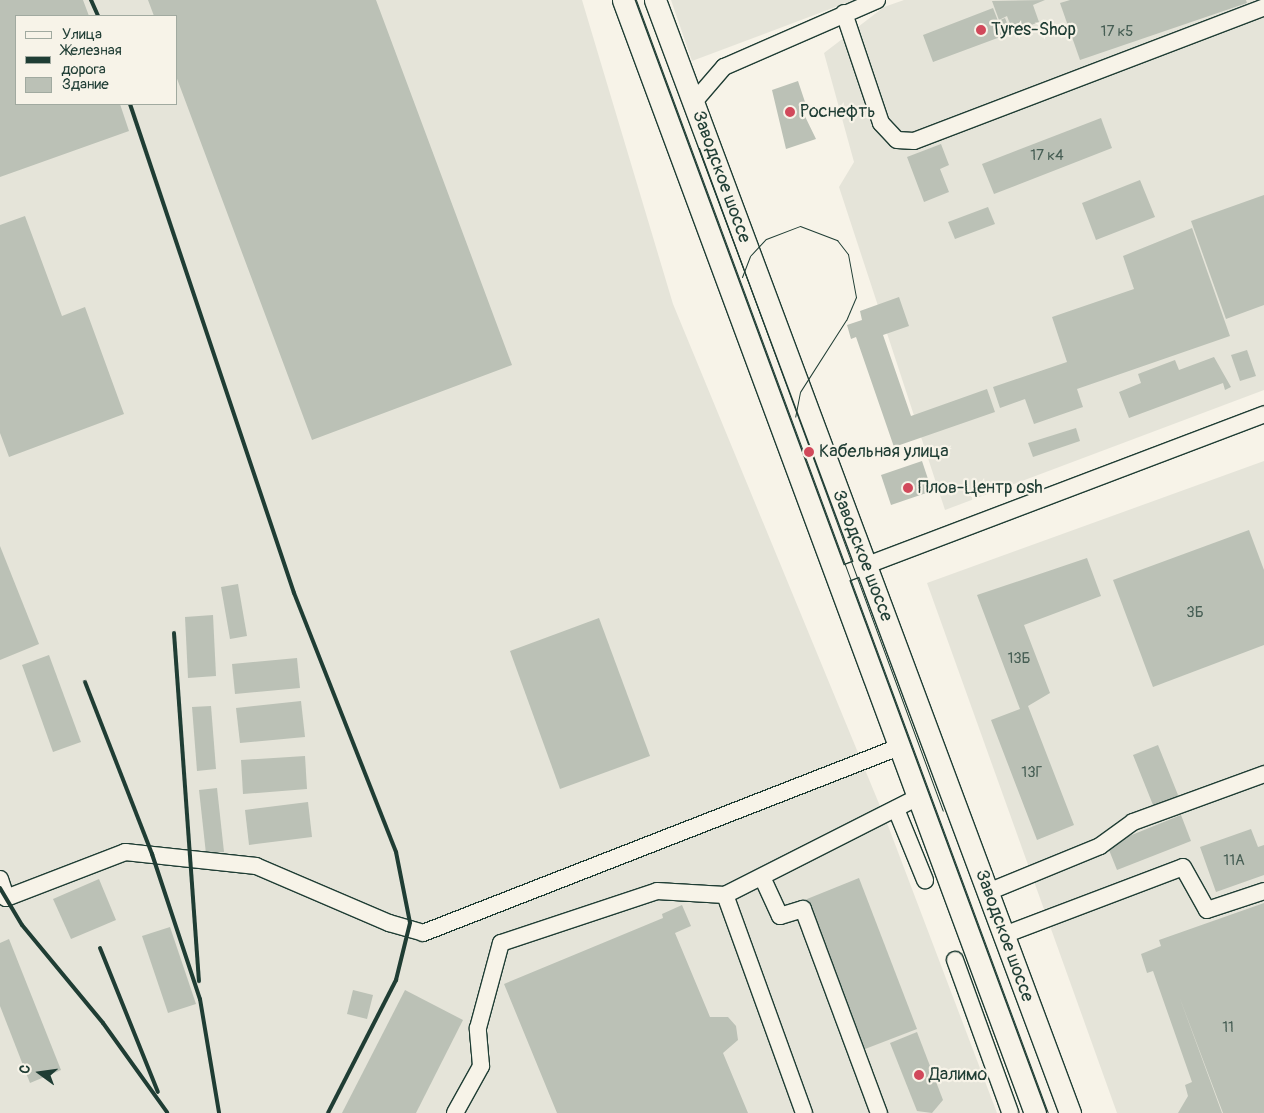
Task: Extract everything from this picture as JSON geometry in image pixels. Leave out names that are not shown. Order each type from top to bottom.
[{"type":"main road","name":"Заводское шоссе","points":[[623,0],[1034,1109]]},
{"type":"main road","name":"Заводское шоссе","points":[[655,0],[1070,1113]]},
{"type":"main road","points":[[666,116],[693,102]]},
{"type":"street","points":[[693,102],[724,67],[877,0]]},
{"type":"street","points":[[844,13],[881,123],[897,140],[914,141],[1264,7]]},
{"type":"street","points":[[836,577],[865,563],[1264,414]]},
{"type":"street","points":[[0,879],[6,898],[125,852],[256,866],[389,923],[423,933],[899,747]]},
{"type":"street","points":[[988,892],[1100,846],[1133,822],[1264,774]]},
{"type":"street","points":[[455,1113],[481,1066],[478,1028],[501,943],[657,891],[725,895],[918,797]]},
{"type":"street","points":[[896,809],[925,880]]},
{"type":"street","points":[[1004,935],[1183,867],[1207,910],[1264,891]]},
{"type":"street","points":[[762,877],[780,916],[803,909],[879,1113]]},
{"type":"street","points":[[725,895],[804,1113]]},
{"type":"street","points":[[955,960],[1009,1113],[1034,1109]]},
{"type":"shaded area","points":[[0,0],[582,0],[673,304],[887,823],[997,1113],[0,1113]]},
{"type":"shaded area","points":[[671,0],[854,0],[692,61]]},
{"type":"shaded area","points":[[904,0],[1264,0],[1264,390],[945,510],[839,187],[854,162],[824,53],[884,7]]},
{"type":"shaded area","points":[[1264,461],[1264,1113],[1117,1113],[927,583]]},
{"type":"building","points":[[0,0],[83,0],[89,15],[15,15],[15,105],[120,105],[129,131],[0,177]]},
{"type":"building","points":[[148,0],[376,0],[512,365],[312,440],[178,81],[178,15],[154,15]]},
{"type":"building","points":[[1045,0],[1033,5],[1039,22],[1013,32],[1007,16],[999,20],[992,1]]},
{"type":"building","points":[[1070,0],[1246,0],[1247,3],[1080,60],[1060,3]]},
{"type":"building","points":[[993,8],[998,21],[1005,18],[1011,33],[933,62],[923,35]]},
{"type":"building","name":"Роснефть","points":[[798,81],[805,102],[799,104],[816,139],[786,149],[772,90]]},
{"type":"building","points":[[1101,118],[1112,148],[994,194],[982,164]]},
{"type":"building","points":[[941,144],[949,165],[940,169],[949,192],[924,202],[907,157]]},
{"type":"building","points":[[1140,180],[1155,217],[1096,240],[1082,203]]},
{"type":"building","points":[[1264,195],[1264,305],[1226,319],[1191,221]]},
{"type":"building","points":[[988,207],[995,224],[955,239],[948,222]]},
{"type":"building","points":[[25,216],[62,316],[85,307],[124,414],[9,457],[0,433],[0,225]]},
{"type":"building","points":[[1192,228],[1230,336],[1077,389],[1083,407],[1034,424],[1025,399],[1000,408],[993,387],[1067,362],[1052,317],[1134,289],[1123,256]]},
{"type":"building","points":[[899,297],[909,326],[883,335],[911,416],[987,389],[995,412],[894,447],[856,337],[851,339],[847,325],[862,320],[860,311]]},
{"type":"building","points":[[1247,350],[1256,376],[1240,381],[1231,355]]},
{"type":"building","points":[[1214,357],[1231,387],[1225,390],[1223,383],[1129,418],[1119,392],[1141,383],[1138,374],[1175,360],[1179,370]]},
{"type":"building","points":[[1076,428],[1080,441],[1033,457],[1028,443]]},
{"type":"building","points":[[922,461],[932,491],[891,505],[881,475]]},
{"type":"building","points":[[1249,530],[1264,570],[1264,645],[1153,687],[1113,580]]},
{"type":"building","points":[[0,546],[39,644],[0,660]]},
{"type":"building","points":[[1087,558],[1101,596],[1024,625],[1050,693],[1028,706],[1074,825],[1037,840],[991,720],[1020,709],[977,595]]},
{"type":"building","points":[[238,584],[247,636],[230,639],[221,587]]},
{"type":"building","points":[[213,615],[216,676],[188,678],[185,617]]},
{"type":"building","points":[[599,618],[650,756],[560,789],[510,651]]},
{"type":"building","points":[[49,655],[81,742],[53,752],[22,665]]},
{"type":"building","points":[[297,658],[300,688],[235,694],[232,664]]},
{"type":"building","points":[[301,701],[305,737],[240,743],[236,708]]},
{"type":"building","points":[[211,706],[216,769],[197,771],[192,707]]},
{"type":"building","points":[[1158,745],[1180,800],[1155,810],[1133,755]]},
{"type":"building","points":[[305,756],[307,789],[243,794],[241,760]]},
{"type":"building","points":[[217,788],[224,852],[206,854],[199,790]]},
{"type":"building","points":[[308,802],[312,837],[249,845],[245,810]]},
{"type":"building","points":[[1181,815],[1191,841],[1117,870],[1107,845]]},
{"type":"building","points":[[1251,829],[1258,847],[1264,845],[1264,875],[1216,892],[1200,847]]},
{"type":"building","points":[[859,878],[917,1029],[865,1049],[807,899]]},
{"type":"building","points":[[99,879],[116,920],[71,939],[53,899]]},
{"type":"building","points":[[1264,903],[1264,1113],[1223,1113],[1179,996],[1222,1113],[1178,1113],[1188,1096],[1185,1085],[1192,1082],[1153,971],[1147,973],[1141,954],[1161,946],[1159,940]]},
{"type":"building","points":[[682,905],[691,926],[675,933],[710,1017],[728,1017],[736,1026],[738,1040],[723,1053],[748,1113],[557,1113],[504,984],[663,918],[662,914]]},
{"type":"building","points":[[170,927],[196,1004],[168,1013],[142,936]]},
{"type":"building","points":[[9,939],[61,1070],[30,1083],[0,1006],[0,943]]},
{"type":"building","points":[[353,990],[373,995],[367,1019],[347,1014]]},
{"type":"building","points":[[405,990],[463,1020],[416,1113],[342,1113]]},
{"type":"building","name":"Далимо","points":[[917,1032],[943,1100],[932,1113],[917,1111],[890,1043]]},
{"type":"tram line","points":[[636,0],[1048,1113]]},
{"type":"tram line","points":[[699,148],[943,811]]},
{"type":"tram line","points":[[742,277],[750,256],[766,239],[800,226],[837,240],[848,254],[856,297],[846,320],[800,392],[795,417]]},
{"type":"railway","points":[[91,0],[98,15]]},
{"type":"railway","points":[[130,105],[294,593],[396,852],[410,923],[396,980],[328,1113]]},
{"type":"railway","points":[[174,633],[199,981]]},
{"type":"railway","points":[[85,682],[152,854],[200,999],[219,1113]]},
{"type":"railway","points":[[0,888],[22,925],[103,1023],[167,1112]]},
{"type":"railway","points":[[100,948],[158,1092]]},
{"type":"place","name":"Tyres-Shop","points":[[981,30]]},
{"type":"place","name":"Роснефть","points":[[790,112]]},
{"type":"place","name":"Кабельная улица","points":[[809,452]]},
{"type":"place","name":"Плов-Центр osh","points":[[908,488]]},
{"type":"place","name":"Далимо","points":[[919,1075]]}]
